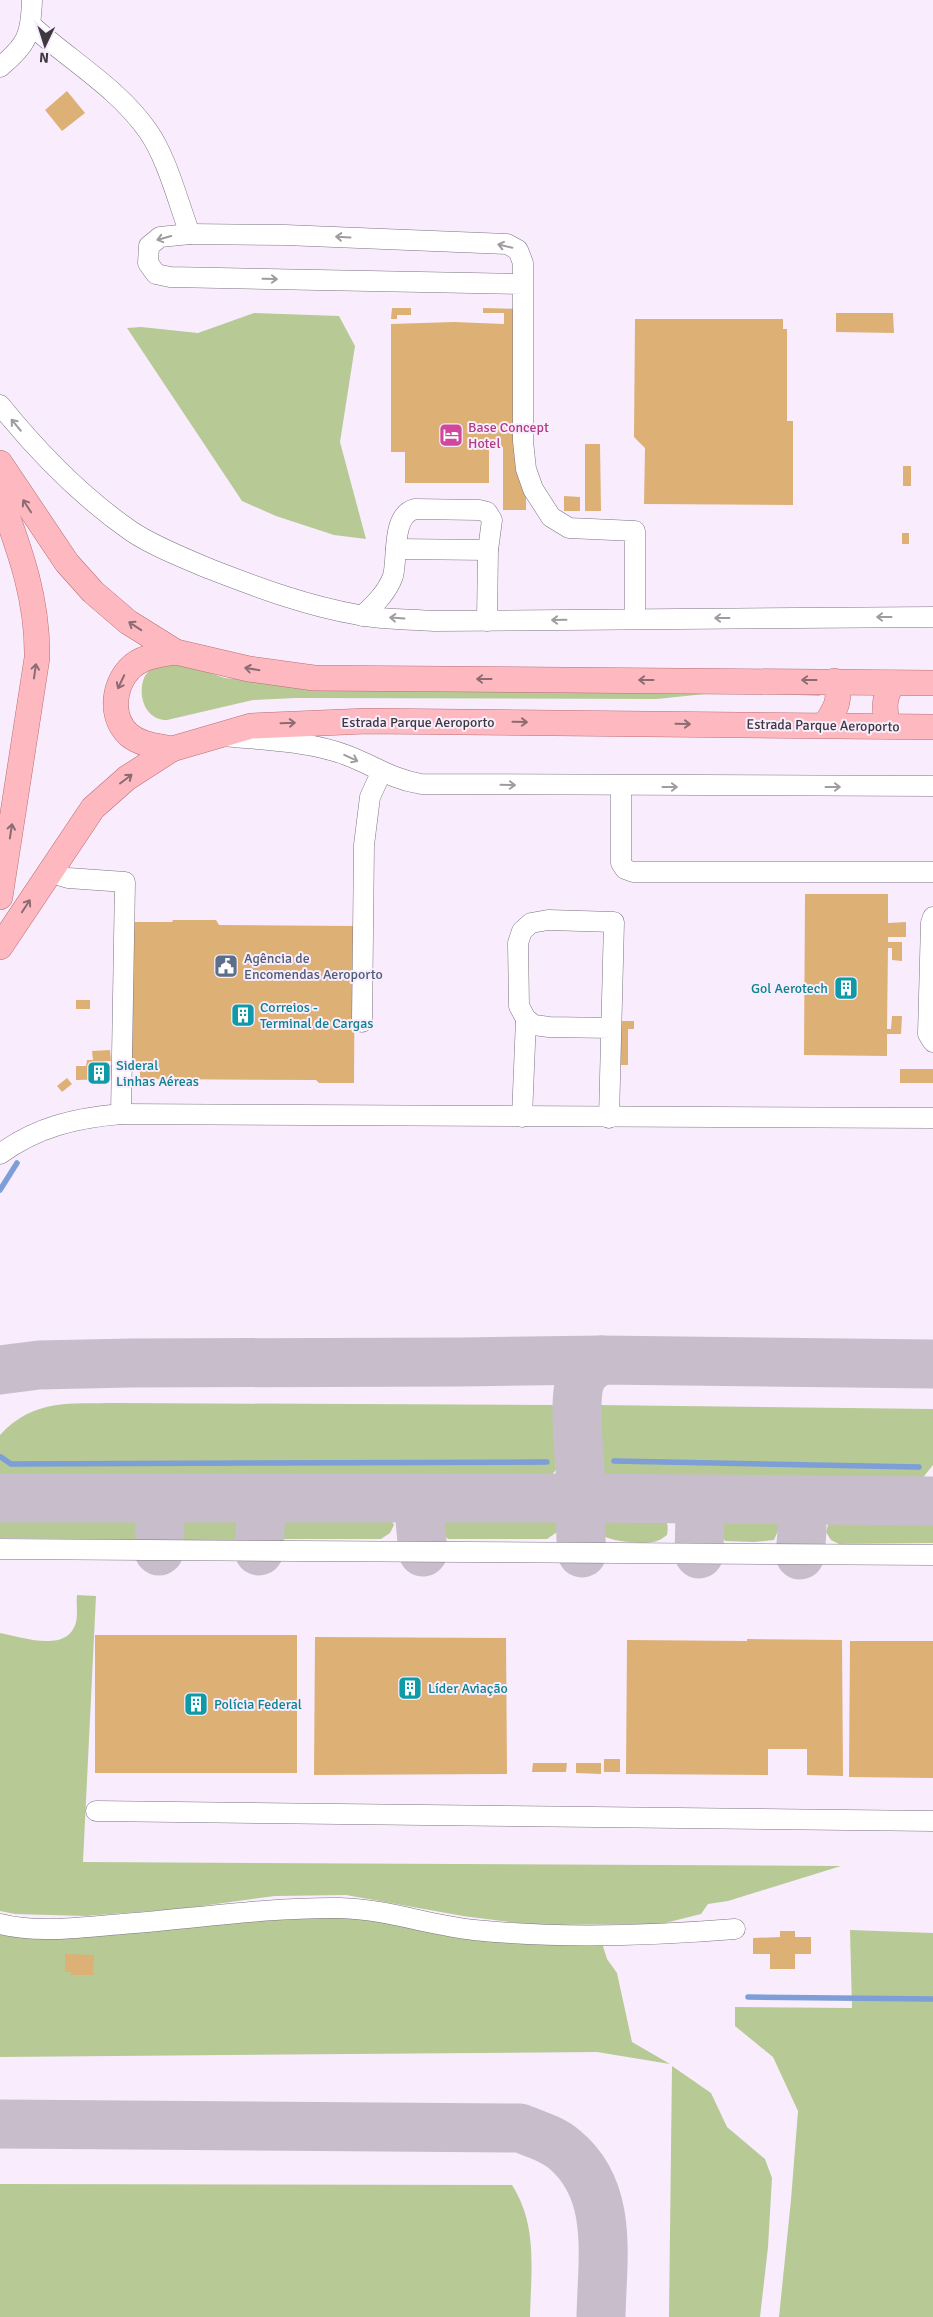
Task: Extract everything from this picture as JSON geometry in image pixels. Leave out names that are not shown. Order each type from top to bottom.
[{"type":"main road","points":[[0,463],[62,556],[93,592],[128,622],[176,652],[249,669],[314,678],[933,682]]},
{"type":"main road","points":[[0,496],[23,559],[36,612],[37,641],[22,764],[0,897]]},
{"type":"main road","points":[[172,749],[144,743],[128,734],[122,724],[117,706],[117,685],[128,669],[142,659],[176,652]]},
{"type":"main road","points":[[825,725],[836,708],[839,698],[834,681]]},
{"type":"main road","points":[[888,726],[884,710],[885,700],[892,683]]},
{"type":"main road","name":"Estrada Parque Aeroporto","points":[[0,947],[48,872],[93,808],[127,778],[172,749],[251,726],[367,721],[933,726]]},
{"type":"street","points":[[0,67],[16,54],[26,40],[31,25],[32,0]]},
{"type":"street","points":[[31,25],[54,46],[92,74],[148,132],[162,158],[190,234]]},
{"type":"street","points":[[523,284],[170,277],[156,274],[148,264],[149,246],[160,237],[190,234],[285,235],[507,244],[518,250],[522,263],[523,284],[523,441],[526,469],[540,501],[551,517],[570,528],[635,531],[635,618]]},
{"type":"street","points":[[0,405],[32,444],[88,496],[132,532],[192,561],[244,582],[299,601],[362,616],[435,621],[933,617]]},
{"type":"street","points":[[362,616],[380,599],[393,576],[401,522],[412,510],[451,509],[487,512],[492,520],[488,550],[487,621]]},
{"type":"street","points":[[396,549],[488,550]]},
{"type":"street","points":[[217,735],[323,749],[346,755],[381,773],[421,784],[621,787],[933,786]]},
{"type":"street","points":[[362,1022],[364,846],[370,797],[381,773]]},
{"type":"street","points":[[621,787],[621,863],[625,869],[633,872],[933,872]]},
{"type":"street","points":[[48,872],[68,878],[125,882],[121,1114]]},
{"type":"street","points":[[933,917],[931,923],[928,1034],[933,1042]]},
{"type":"street","points":[[609,1118],[614,922],[548,920],[530,923],[522,931],[518,943],[519,1006],[526,1019],[534,1025],[549,1028],[611,1028]]},
{"type":"street","points":[[522,1117],[526,1019]]},
{"type":"street","points":[[0,1154],[38,1131],[61,1122],[121,1114],[609,1118],[933,1118]]},
{"type":"street","points":[[0,1549],[933,1555]]},
{"type":"street","points":[[96,1811],[933,1821]]},
{"type":"street","points":[[0,1924],[50,1928],[89,1927],[275,1910],[341,1908],[392,1914],[457,1928],[527,1935],[668,1934],[735,1929]]},
{"type":"green space","points":[[254,313],[339,316],[355,346],[340,442],[366,539],[334,535],[276,516],[242,501],[127,328],[141,327],[198,333]]},
{"type":"green space","points":[[182,664],[225,678],[267,682],[821,687],[820,696],[724,692],[657,699],[295,698],[253,700],[167,720],[160,719],[149,712],[145,706],[142,685],[145,676],[154,665]]},
{"type":"green space","points":[[116,1403],[562,1405],[562,1448],[559,1464],[555,1471],[541,1479],[0,1478],[0,1435],[13,1423],[40,1409],[54,1406]]},
{"type":"green space","points":[[597,1405],[933,1409],[933,1465],[921,1480],[910,1485],[613,1483],[598,1474],[592,1463],[590,1447]]},
{"type":"green space","points":[[130,1507],[137,1513],[142,1522],[142,1535],[136,1540],[0,1538],[0,1509]]},
{"type":"green space","points":[[187,1511],[214,1511],[231,1514],[242,1525],[243,1535],[236,1540],[174,1540],[171,1527],[177,1518]]},
{"type":"green space","points":[[380,1511],[389,1516],[394,1525],[390,1533],[381,1539],[278,1539],[273,1535],[273,1519],[282,1512]]},
{"type":"green space","points":[[450,1513],[559,1513],[565,1515],[566,1519],[563,1528],[547,1539],[448,1539],[441,1532],[441,1529],[443,1521]]},
{"type":"green space","points":[[592,1513],[659,1514],[667,1523],[667,1535],[657,1541],[645,1543],[628,1542],[605,1537],[598,1532]]},
{"type":"green space","points":[[766,1513],[777,1519],[780,1526],[774,1540],[754,1542],[725,1541],[716,1526],[724,1514]]},
{"type":"green space","points":[[837,1514],[933,1515],[933,1543],[839,1544],[831,1540],[826,1532],[829,1521]]},
{"type":"green space","points":[[77,1595],[96,1596],[83,1862],[841,1866],[728,1901],[708,1904],[701,1914],[661,1924],[534,1925],[463,1916],[346,1895],[275,1896],[180,1909],[85,1916],[15,1914],[0,1911],[0,1633],[43,1641],[54,1641],[64,1638],[71,1632],[76,1622]]},
{"type":"green space","points":[[274,1909],[601,1940],[607,1959],[617,1973],[632,2042],[670,2064],[597,2052],[0,2057],[0,1925]]},
{"type":"green space","points":[[850,1930],[933,1933],[933,2317],[779,2317],[798,2111],[773,2057],[735,2026],[735,2007],[852,2008]]},
{"type":"green space","points":[[672,2066],[711,2093],[727,2127],[765,2159],[772,2178],[768,2247],[760,2317],[669,2317]]},
{"type":"green space","points":[[0,2184],[512,2185],[526,2216],[529,2232],[532,2265],[530,2317],[0,2317]]},
{"type":"building","points":[[67,91],[85,113],[62,131],[45,110]]},
{"type":"building","points":[[392,308],[411,308],[411,315],[397,315],[397,319],[391,319]]},
{"type":"building","name":"Base Concept Hotel","points":[[483,308],[526,309],[526,510],[503,510],[503,447],[489,447],[489,483],[405,483],[405,452],[391,452],[391,324],[454,322],[504,324],[504,313],[483,313]]},
{"type":"building","points":[[836,313],[893,313],[894,333],[836,332]]},
{"type":"building","points":[[635,319],[783,319],[783,329],[787,329],[787,421],[793,421],[793,505],[644,504],[645,448],[634,437]]},
{"type":"building","points":[[585,444],[600,444],[601,511],[585,511]]},
{"type":"building","points":[[903,466],[911,466],[911,486],[903,486]]},
{"type":"building","points":[[564,496],[580,497],[580,511],[564,511]]},
{"type":"building","points":[[902,533],[909,533],[909,544],[902,544]]},
{"type":"building","name":"Gol Aerotech","points":[[805,894],[888,894],[888,923],[906,922],[906,937],[888,937],[888,942],[902,942],[902,961],[892,960],[892,948],[888,948],[887,1029],[891,1029],[892,1016],[902,1016],[901,1034],[887,1034],[887,1056],[804,1055]]},
{"type":"building","name":"Correios - Terminal de Cargas","points":[[173,920],[216,920],[219,925],[355,926],[354,1083],[319,1083],[316,1080],[140,1079],[140,1068],[131,1068],[134,922],[172,922]]},
{"type":"building","points":[[76,1000],[90,1000],[90,1009],[76,1009]]},
{"type":"building","points":[[615,1021],[634,1021],[634,1029],[628,1029],[628,1065],[615,1065]]},
{"type":"building","name":"Sideral Linhas Aéreas","points":[[110,1050],[111,1061],[104,1061],[104,1065],[121,1066],[121,1079],[76,1080],[76,1066],[86,1066],[87,1060],[93,1060],[92,1051]]},
{"type":"building","points":[[900,1069],[933,1069],[933,1083],[900,1083]]},
{"type":"building","points":[[67,1078],[72,1084],[62,1092],[57,1086]]},
{"type":"building","name":"Polícia Federal","points":[[95,1635],[297,1635],[297,1773],[95,1773]]},
{"type":"building","name":"Líder Aviação","points":[[315,1637],[506,1638],[507,1774],[314,1775]]},
{"type":"building","points":[[747,1639],[842,1640],[843,1776],[807,1775],[807,1749],[768,1749],[768,1775],[626,1774],[627,1640],[747,1641]]},
{"type":"building","points":[[850,1641],[933,1641],[933,1778],[849,1777]]},
{"type":"building","points":[[604,1759],[620,1759],[620,1772],[604,1772]]},
{"type":"building","points":[[533,1763],[567,1763],[566,1772],[532,1772]]},
{"type":"building","points":[[576,1763],[601,1763],[601,1774],[576,1773]]},
{"type":"building","points":[[780,1931],[795,1931],[795,1937],[811,1937],[811,1954],[795,1954],[795,1969],[770,1969],[770,1954],[753,1954],[753,1938],[780,1937]]},
{"type":"building","points":[[65,1954],[94,1955],[93,1975],[71,1975],[71,1972],[65,1972]]},
{"type":"waterway","points":[[0,1190],[17,1163]]},
{"type":"waterway","points":[[1,1457],[11,1464],[547,1462]]},
{"type":"waterway","points":[[614,1461],[919,1467]]},
{"type":"waterway","points":[[748,1997],[933,1999]]},
{"type":"taxiway","points":[[0,1370],[39,1365],[131,1363],[601,1360],[933,1364]]},
{"type":"taxiway","points":[[581,1484],[577,1417],[578,1391],[583,1375],[591,1366],[601,1360]]},
{"type":"taxiway","points":[[0,1498],[578,1498],[933,1501]]},
{"type":"taxiway","points":[[144,1498],[156,1509],[160,1521],[159,1551]]},
{"type":"taxiway","points":[[248,1498],[261,1513],[259,1551]]},
{"type":"taxiway","points":[[409,1499],[419,1510],[423,1552]]},
{"type":"taxiway","points":[[582,1553],[582,1517],[587,1504],[592,1499]]},
{"type":"taxiway","points":[[699,1554],[700,1515],[712,1499]]},
{"type":"taxiway","points":[[789,1499],[795,1504],[801,1517],[800,1555]]},
{"type":"taxiway","points":[[0,2124],[520,2128],[549,2140],[564,2149],[580,2166],[591,2185],[598,2205],[602,2227],[601,2317]]},
{"type":"place","name":"Base Concept Hotel","points":[[451,435]]},
{"type":"place","name":"Agência de Encomendas Aeroporto","points":[[226,966]]},
{"type":"place","name":"Gol Aerotech","points":[[846,988]]},
{"type":"place","name":"Correios - Terminal de Cargas","points":[[243,1015]]},
{"type":"place","name":"Sideral Linhas Aéreas","points":[[99,1073]]},
{"type":"place","name":"Líder Aviação","points":[[410,1688]]},
{"type":"place","name":"Polícia Federal","points":[[196,1704]]}]
